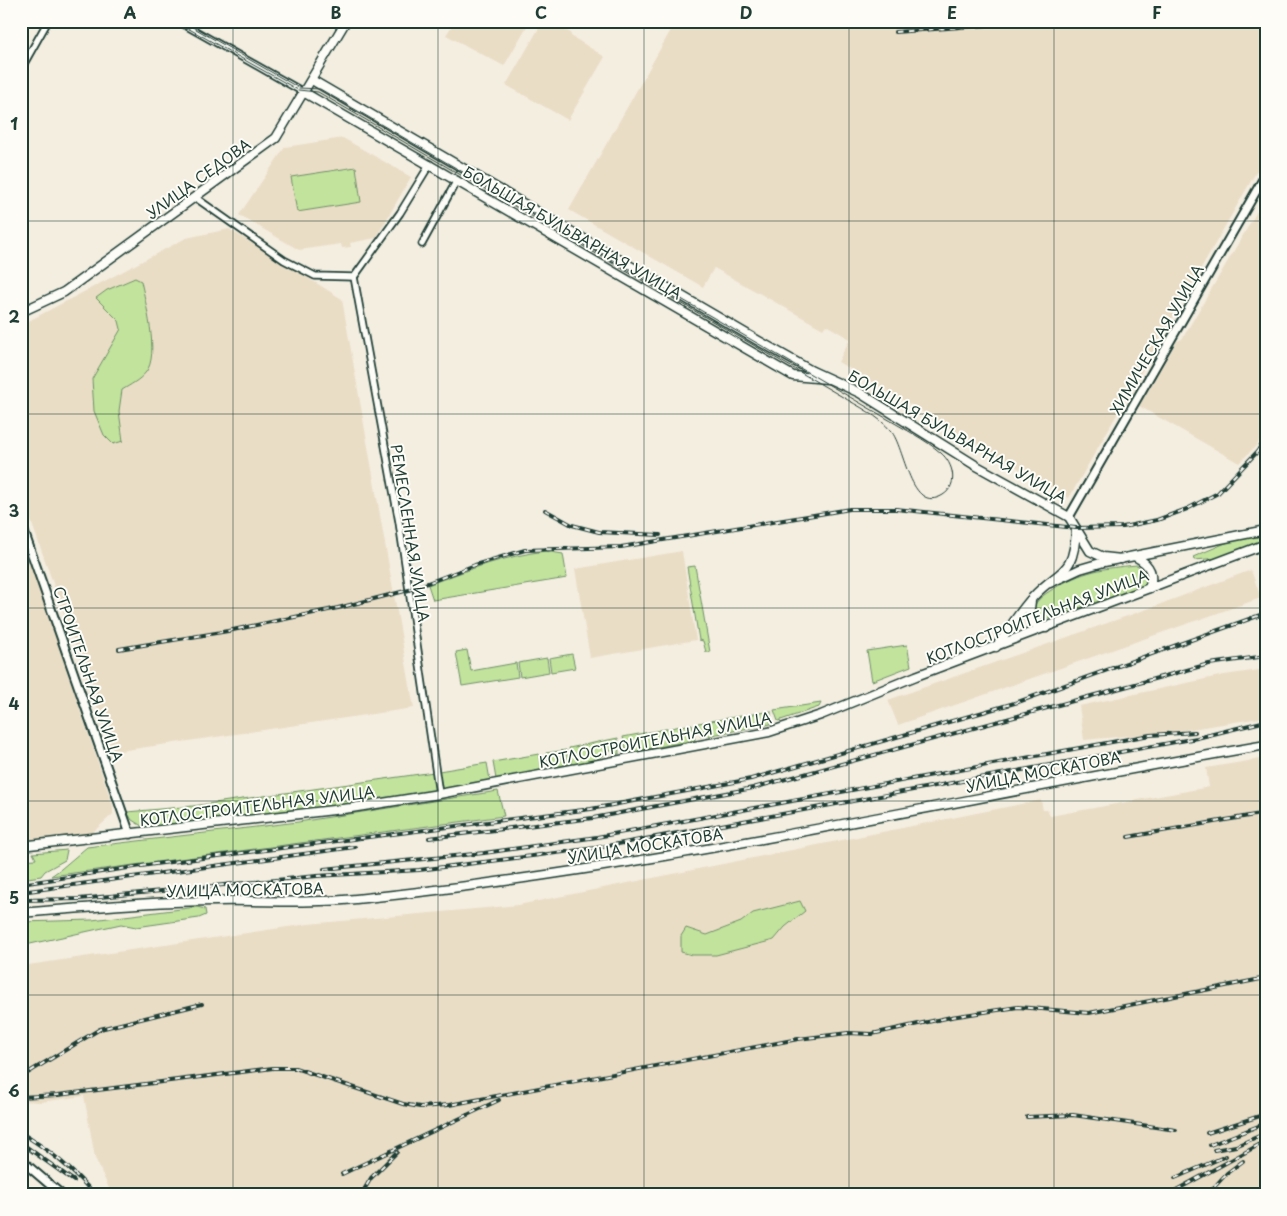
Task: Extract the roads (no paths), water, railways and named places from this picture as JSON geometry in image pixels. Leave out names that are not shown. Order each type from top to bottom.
[{"type":"main road","name":"УЛИЦА СЕДОВА","points":[[21,312],[64,292],[196,198],[276,138],[305,93],[346,21]]},
{"type":"main road","name":"БОЛЬШАЯ БУЛЬВАРНАЯ УЛИЦА","points":[[312,80],[757,340],[812,371],[860,394],[975,465],[1070,517]]},
{"type":"main road","name":"БОЛЬШАЯ БУЛЬВАРНАЯ УЛИЦА","points":[[305,93],[793,376],[832,379]]},
{"type":"main road","points":[[1070,517],[1090,551],[1121,560]]},
{"type":"main road","points":[[996,647],[1033,597],[1070,565],[1075,546],[1076,528]]},
{"type":"main road","name":"КОТЛОСТРОИТЕЛЬНАЯ УЛИЦА","points":[[1050,583],[1080,570],[1266,530]]},
{"type":"main road","name":"КОТЛОСТРОИТЕЛЬНАЯ УЛИЦА","points":[[21,846],[351,808],[439,794],[769,732],[821,715],[1266,544]]},
{"type":"main road","points":[[1136,557],[1147,565],[1151,572],[1152,581],[1149,588]]},
{"type":"main road","points":[[1033,597],[1029,616],[1034,624],[1046,628]]},
{"type":"main road","name":"УЛИЦА МОСКАТОВА","points":[[21,913],[216,900],[322,902],[451,888],[762,839],[1009,791],[1266,745]]},
{"type":"street","points":[[21,69],[48,21]]},
{"type":"street","points":[[178,21],[305,93]]},
{"type":"street","points":[[196,198],[284,260],[315,276],[354,277],[400,213],[430,164]]},
{"type":"street","name":"ХИМИЧЕСКАЯ УЛИЦА","points":[[1070,517],[1266,174]]},
{"type":"street","points":[[422,244],[457,180]]},
{"type":"street","name":"РЕМЕСЛЕННАЯ УЛИЦА","points":[[354,277],[399,522],[439,794]]},
{"type":"street","name":"СТРОИТЕЛЬНАЯ УЛИЦА","points":[[21,523],[130,834]]},
{"type":"street","points":[[21,1160],[62,1195]]},
{"type":"tram line","points":[[175,21],[298,90],[318,92],[868,412],[891,431],[896,439],[910,477],[923,496],[932,499],[948,491],[953,480],[949,462],[935,448],[914,434],[320,89],[299,88],[182,21]]},
{"type":"railway","points":[[895,32],[1039,21]]},
{"type":"railway","points":[[119,649],[228,631],[338,608],[409,590],[475,565],[525,550],[621,547],[850,509],[896,509],[1076,528],[1123,527],[1157,520],[1187,509],[1218,493],[1257,452],[1266,438]]},
{"type":"railway","points":[[545,510],[572,525],[599,532],[660,535]]},
{"type":"railway","points":[[21,884],[155,864],[591,809],[751,779],[1018,702],[1266,613]]},
{"type":"railway","points":[[429,838],[593,818],[753,788],[1209,664],[1266,656]]},
{"type":"railway","points":[[21,900],[79,899],[317,876],[419,870],[596,848],[1197,738],[1266,721]]},
{"type":"railway","points":[[324,869],[484,853],[597,837],[1150,735],[1195,732]]},
{"type":"railway","points":[[1128,837],[1266,813]]},
{"type":"railway","points":[[21,892],[355,847]]},
{"type":"railway","points":[[21,1097],[58,1095],[273,1068],[295,1068],[403,1104],[420,1107],[449,1105],[798,1039],[848,1033],[872,1034],[951,1017],[1018,1007],[1089,1013],[1266,978]]},
{"type":"railway","points":[[21,1077],[100,1029],[202,1004]]},
{"type":"railway","points":[[342,1174],[499,1100]]},
{"type":"railway","points":[[1207,1133],[1266,1114]]},
{"type":"railway","points":[[1027,1117],[1073,1115],[1176,1130]]},
{"type":"railway","points":[[1210,1145],[1266,1123]]},
{"type":"railway","points":[[21,1133],[61,1161],[95,1195]]},
{"type":"railway","points":[[1214,1150],[1236,1146],[1266,1133]]},
{"type":"railway","points":[[1167,1195],[1266,1141]]},
{"type":"railway","points":[[21,1143],[74,1181]]},
{"type":"railway","points":[[361,1195],[371,1178],[397,1152]]},
{"type":"railway","points":[[1175,1178],[1226,1156]]},
{"type":"railway","points":[[1207,1195],[1227,1173],[1243,1161]]}]
